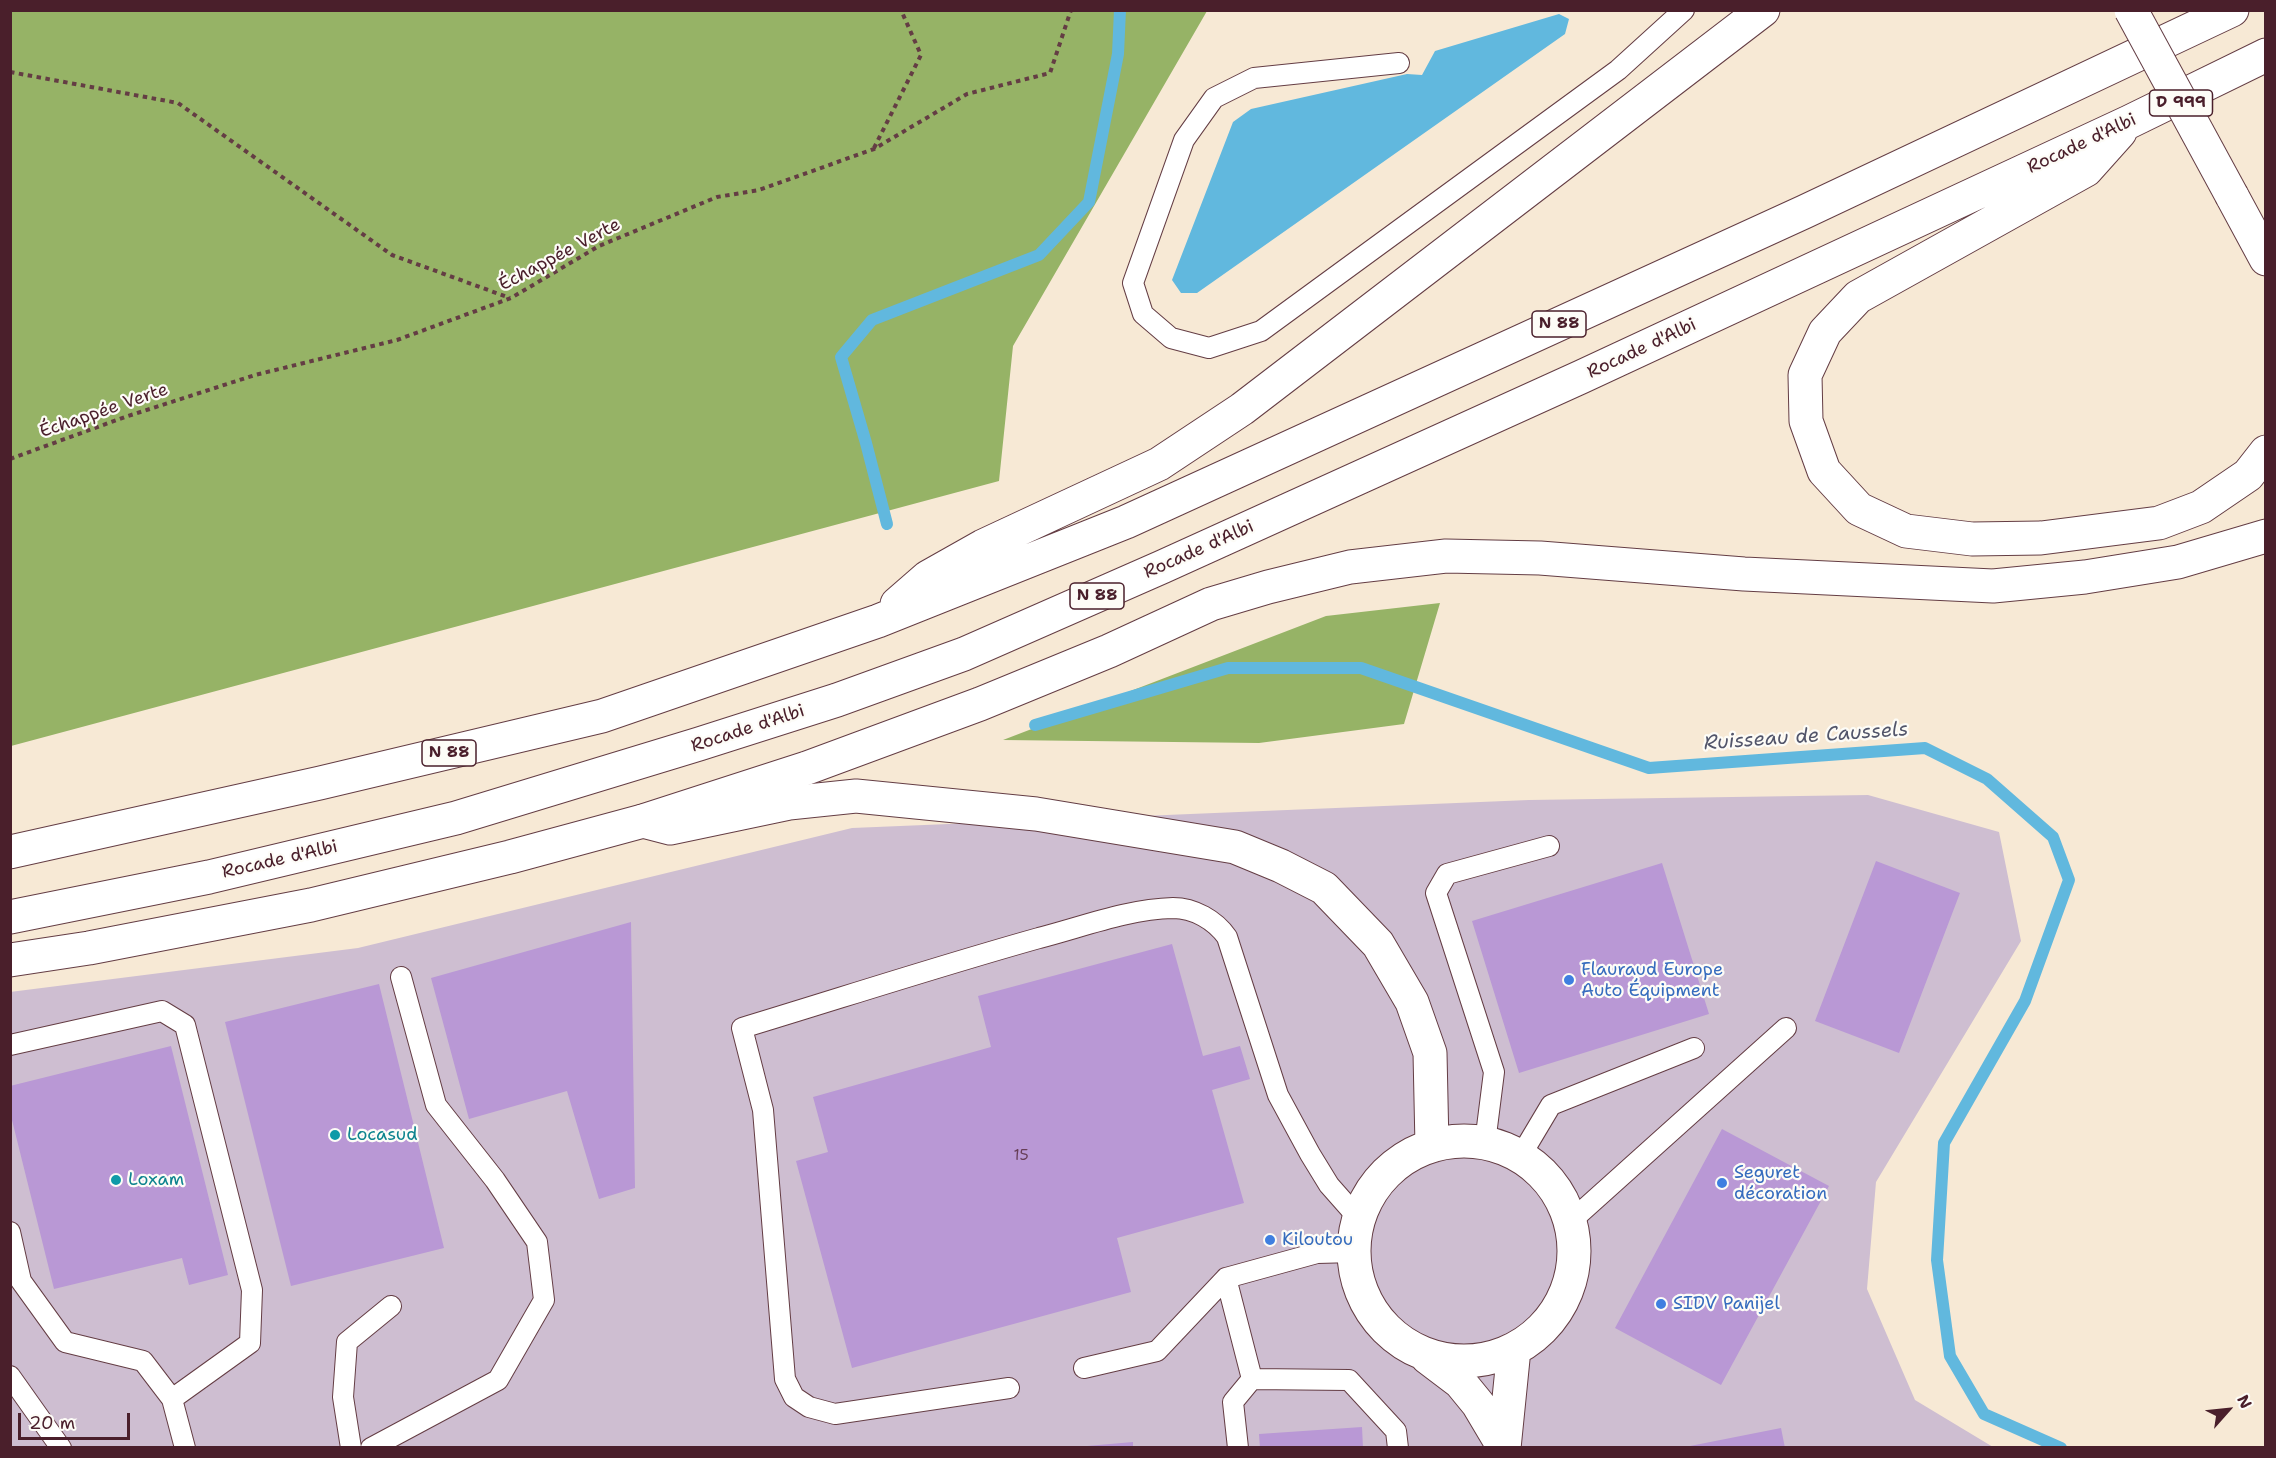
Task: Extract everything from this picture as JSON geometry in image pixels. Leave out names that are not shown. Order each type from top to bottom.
[{"type":"main road","points":[[878,621],[928,577],[983,546],[1160,464],[1242,409],[1762,10]]},
{"type":"main road","name":"D 999","points":[[2131,10],[2265,259]]},
{"type":"main road","name":"N 88","points":[[10,852],[321,783],[602,716],[878,621],[1126,522],[1793,217],[2232,10]]},
{"type":"main road","name":"Rocade d'Albi","points":[[10,917],[209,877],[456,818],[806,710],[964,654],[1570,382],[2129,122],[2265,55]]},
{"type":"main road","points":[[2129,122],[2086,170],[1858,297],[1825,332],[1805,375],[1806,421],[1824,471],[1858,509],[1906,531],[1972,539],[2041,538],[2159,523],[2201,507],[2248,475],[2265,452]]},
{"type":"main road","points":[[10,960],[90,948],[311,905],[510,857],[644,821],[807,768],[980,704],[1109,651],[1211,604],[1350,567],[1446,556],[1540,558],[1744,574],[1993,586],[2085,577],[2178,562],[2265,536]]},
{"type":"main road","points":[[644,821],[670,828],[789,803],[856,796],[1036,814],[1235,847],[1263,858],[1324,888],[1378,944],[1412,1002],[1430,1053],[1432,1146]]},
{"type":"main road","points":[[1422,1353],[1459,1361],[1478,1361],[1514,1349],[1532,1338],[1548,1323],[1560,1305],[1568,1286],[1573,1265],[1573,1243],[1570,1222],[1562,1203],[1551,1185],[1537,1170],[1520,1157],[1503,1149],[1485,1143],[1458,1142],[1432,1146],[1412,1154],[1379,1181],[1367,1199],[1355,1235],[1354,1252],[1356,1273],[1362,1294],[1373,1312],[1403,1343],[1422,1353],[1460,1382],[1478,1404],[1503,1447]]},
{"type":"main road","points":[[1503,1447],[1514,1349]]},
{"type":"lane","points":[[1400,63],[1254,78],[1214,98],[1184,140],[1133,283],[1143,314],[1171,338],[1209,348],[1262,331],[1618,70],[1684,10]]},
{"type":"lane","points":[[1485,1143],[1494,1072],[1437,893],[1447,874],[1549,846]]},
{"type":"lane","points":[[1009,1388],[835,1414],[809,1407],[794,1397],[785,1379],[763,1110],[742,1028],[993,951],[1104,921],[1139,912],[1174,908],[1191,911],[1218,924],[1227,937],[1278,1095],[1329,1185],[1359,1219]]},
{"type":"lane","points":[[370,1448],[498,1380],[544,1300],[537,1242],[495,1180],[436,1105],[401,977]]},
{"type":"lane","points":[[10,1045],[162,1011],[185,1025],[252,1290],[250,1343],[172,1399]]},
{"type":"lane","points":[[1570,1222],[1786,1028]]},
{"type":"lane","points":[[1520,1157],[1551,1105],[1694,1048]]},
{"type":"lane","points":[[10,1232],[21,1281],[65,1342],[143,1361],[172,1399],[185,1448]]},
{"type":"lane","points":[[1084,1368],[1157,1351],[1226,1278],[1317,1253],[1354,1252]]},
{"type":"lane","points":[[1226,1278],[1251,1379]]},
{"type":"lane","points":[[351,1448],[343,1396],[346,1342],[391,1306]]},
{"type":"lane","points":[[10,1377],[61,1448]]},
{"type":"lane","points":[[1238,1448],[1233,1402],[1251,1379]]},
{"type":"lane","points":[[1251,1379],[1349,1380],[1396,1431],[1398,1448]]},
{"type":"path","points":[[874,148],[921,55],[902,10]]},
{"type":"path","name":"Échappée Verte","points":[[10,459],[125,417],[244,378],[397,340],[511,298],[599,246],[717,197],[759,190],[874,148],[967,94],[1050,73],[1071,10]]},
{"type":"path","points":[[10,72],[178,103],[392,255],[511,298]]},
{"type":"shaded area","points":[[1868,795],[1999,832],[2021,941],[1876,1182],[1867,1289],[1915,1400],[1993,1447],[11,1447],[10,992],[358,948],[852,828],[1529,800]]},
{"type":"green space","points":[[11,10],[1207,11],[1013,346],[999,481],[11,746]]},
{"type":"green space","points":[[1440,603],[1404,724],[1259,743],[1003,740],[1326,616]]},
{"type":"water","points":[[1559,14],[1569,19],[1565,34],[1197,293],[1181,293],[1172,280],[1233,122],[1251,109],[1407,74],[1422,75],[1435,51]]},
{"type":"building","points":[[1876,861],[1960,893],[1899,1053],[1815,1021]]},
{"type":"building","points":[[1662,863],[1709,1014],[1519,1073],[1472,921]]},
{"type":"building","points":[[631,922],[635,1188],[599,1199],[567,1091],[469,1119],[431,978]]},
{"type":"building","points":[[1172,944],[1203,1056],[1240,1046],[1250,1079],[1212,1090],[1244,1203],[1117,1238],[1131,1292],[852,1368],[796,1161],[828,1152],[813,1097],[991,1047],[978,996]]},
{"type":"building","name":"Locasud","points":[[379,984],[444,1248],[291,1286],[225,1022]]},
{"type":"building","name":"Loxam","points":[[171,1046],[228,1275],[189,1285],[182,1258],[54,1289],[10,1112],[10,1086]]},
{"type":"building","points":[[1722,1129],[1829,1186],[1721,1385],[1615,1328]]},
{"type":"building","points":[[1362,1427],[1363,1448],[1260,1448],[1259,1434]]},
{"type":"building","points":[[1781,1428],[1785,1448],[1690,1448],[1690,1446]]},
{"type":"building","points":[[1133,1442],[1133,1448],[1087,1448],[1087,1446]]},
{"type":"waterway","name":"Ruisseau de Caussels","points":[[887,524],[841,357],[872,320],[1039,255],[1089,202],[1118,54],[1120,10]]},
{"type":"waterway","name":"Ruisseau de Caussels","points":[[1035,725],[1228,668],[1361,668],[1649,768],[1925,748],[1987,779],[2053,837],[2069,880],[2025,1001],[1944,1143],[1937,1260],[1950,1356],[1984,1414],[2061,1448]]},
{"type":"place","name":"Flauraud Europe Auto Équipment","points":[[1569,980]]},
{"type":"place","name":"Locasud","points":[[335,1135]]},
{"type":"place","name":"Loxam","points":[[116,1180]]},
{"type":"place","name":"Seguret décoration","points":[[1722,1183]]},
{"type":"place","name":"Kiloutou","points":[[1270,1240]]},
{"type":"place","name":"SIDV Panijel","points":[[1661,1304]]}]
